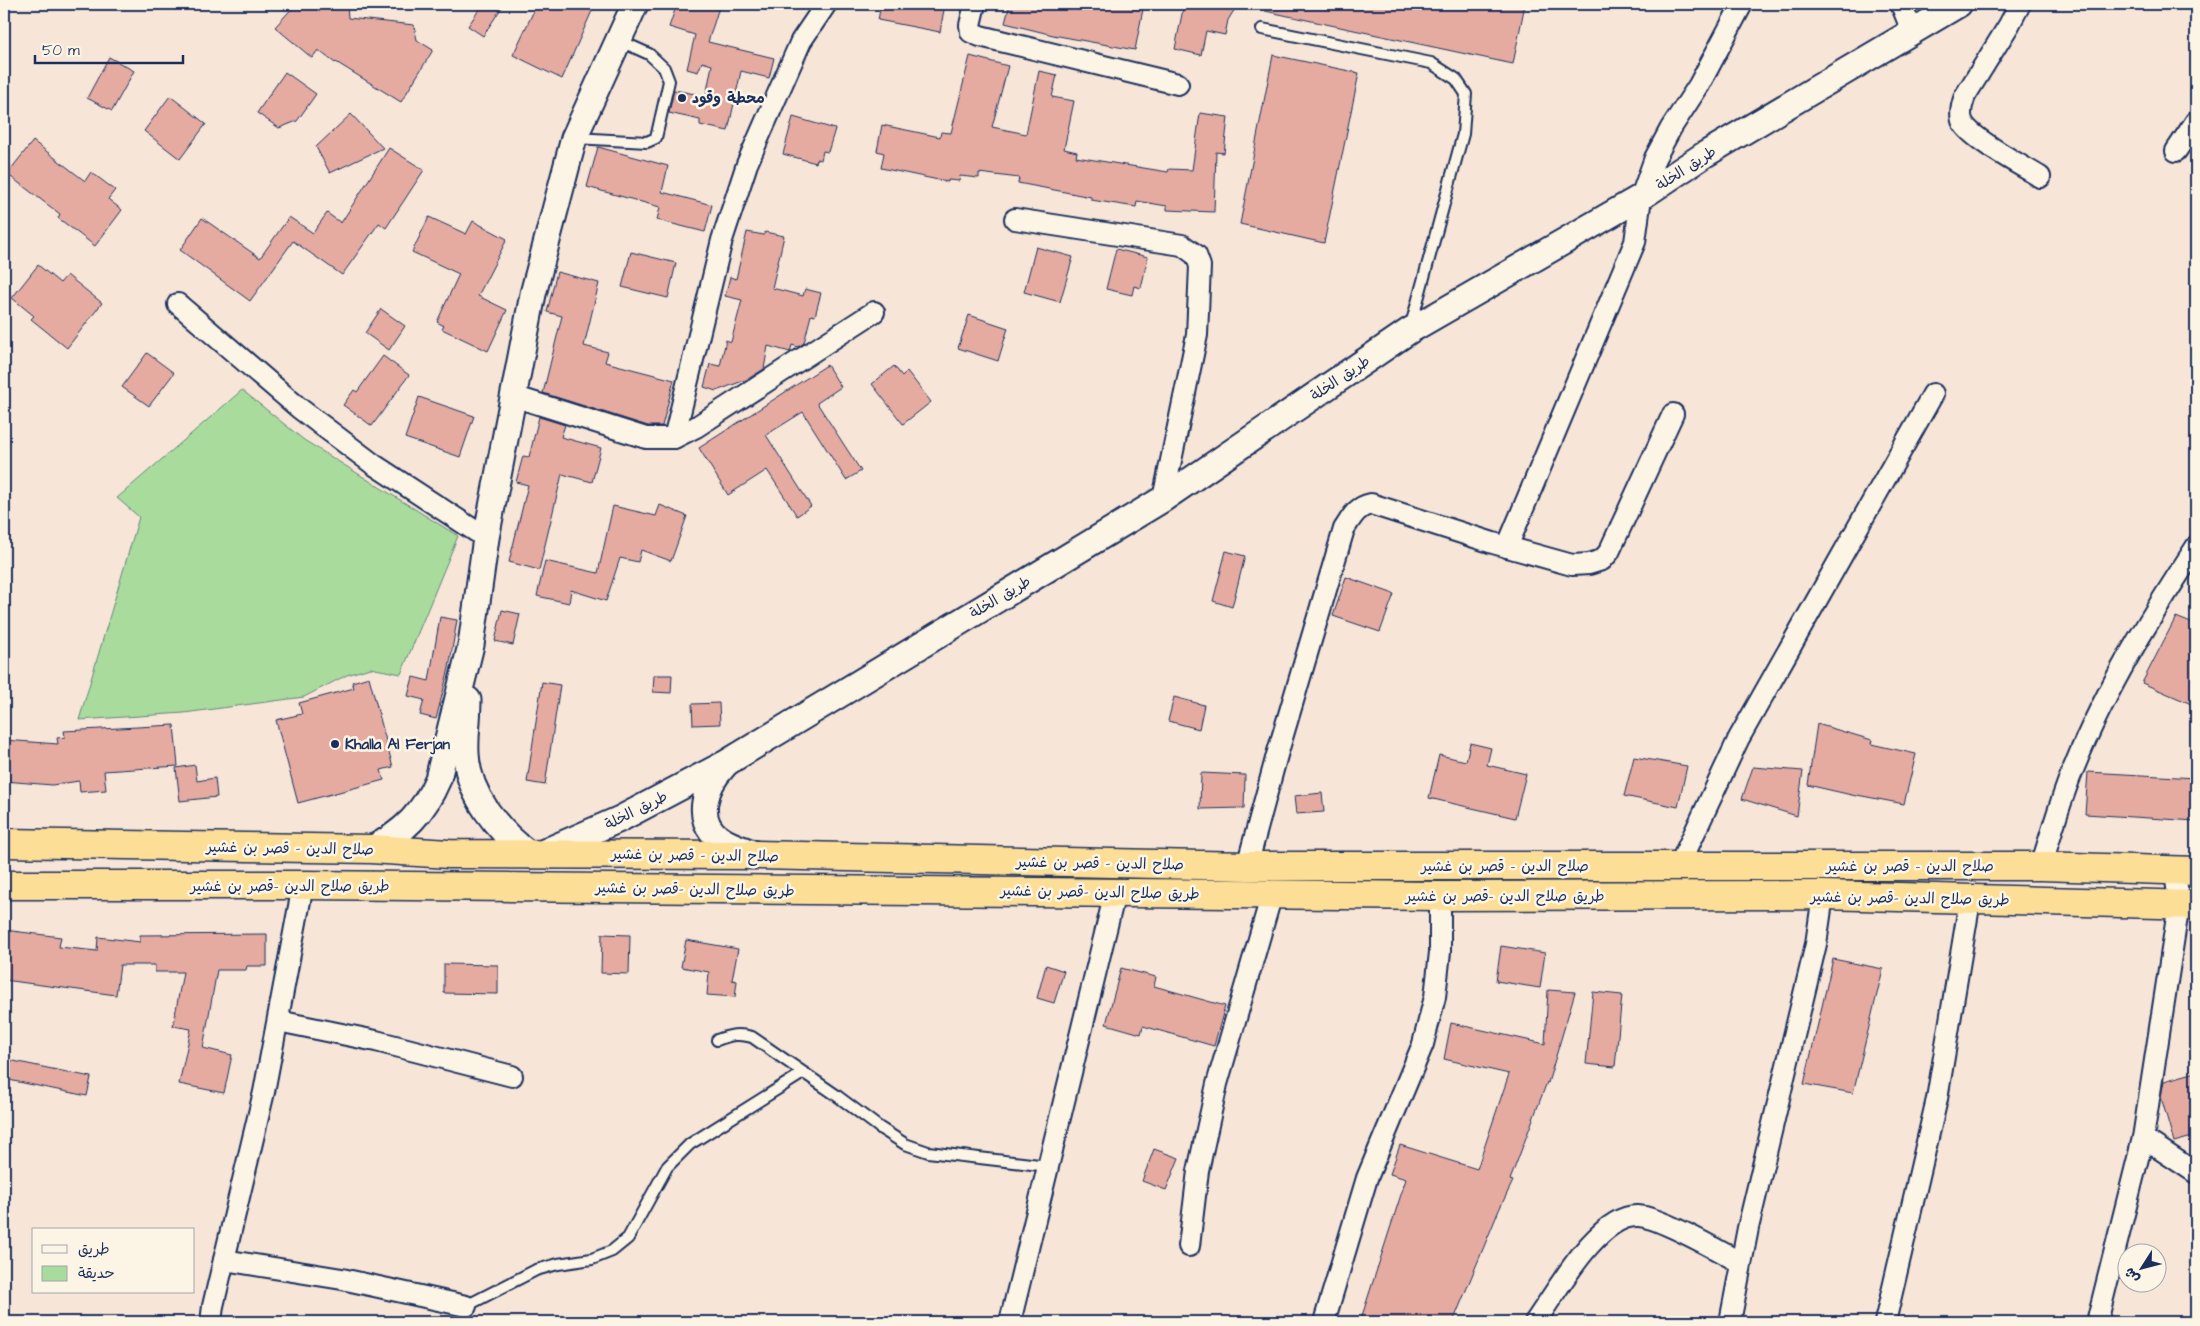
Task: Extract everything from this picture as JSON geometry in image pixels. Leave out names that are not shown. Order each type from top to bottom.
[{"type":"highway","name":"صلاح الدين - قصر بن غشير","points":[[4,842],[371,850],[449,854],[758,855],[1247,866],[2041,866],[2186,871]]},
{"type":"highway","name":"طريق صلاح الدين -قصر بن غشير","points":[[4,885],[303,885],[1440,896],[1823,896],[2187,905]]},
{"type":"street","points":[[536,854],[503,833],[492,819],[475,789],[469,772],[466,755],[471,645],[486,538],[533,294],[574,138],[635,4]]},
{"type":"street","points":[[674,438],[722,240],[747,164],[801,42],[826,4]]},
{"type":"street","points":[[976,4],[970,25],[972,32],[980,36],[1178,84]]},
{"type":"street","points":[[1507,547],[1635,242],[1641,197],[1655,158],[1699,84],[1742,4]]},
{"type":"street","points":[[1901,4],[1912,32]]},
{"type":"street","name":"طريق الخلة","points":[[536,854],[620,818],[728,762],[1163,498],[1409,331],[1641,197],[1704,155],[1958,4]]},
{"type":"street","points":[[2020,4],[1965,96],[1961,109],[1962,121],[1971,133],[2040,177]]},
{"type":"street","points":[[2176,151],[2196,121]]},
{"type":"street","points":[[1015,219],[1182,245],[1196,256],[1200,266],[1197,335],[1163,498]]},
{"type":"street","points":[[178,304],[299,408],[373,464],[486,538]]},
{"type":"street","points":[[513,396],[646,438],[674,438],[696,427],[874,312]]},
{"type":"street","points":[[1679,866],[1739,738],[1934,394]]},
{"type":"street","points":[[1247,866],[1277,755],[1344,529],[1354,513],[1362,506],[1371,504],[1507,547],[1572,565],[1589,564],[1602,560],[1609,552],[1673,414]]},
{"type":"street","points":[[2041,866],[2074,766],[2106,698],[2160,603],[2196,547]]},
{"type":"street","points":[[371,850],[389,841],[405,829],[419,814],[430,797],[438,779],[471,645]]},
{"type":"street","name":"طريق الخلة","points":[[728,762],[713,778],[706,792],[704,808],[708,824],[718,837],[731,845],[758,855]]},
{"type":"street","points":[[2097,1322],[2143,1138],[2187,905],[2186,871]]},
{"type":"street","points":[[211,1322],[264,1092],[303,885]]},
{"type":"street","points":[[1010,1322],[1115,893]]},
{"type":"street","points":[[1189,1246],[1198,1171],[1217,1084],[1272,894]]},
{"type":"street","points":[[1324,1322],[1367,1178],[1423,1044],[1435,997],[1440,952],[1440,896]]},
{"type":"street","points":[[1730,1322],[1816,944],[1823,896]]},
{"type":"street","points":[[1885,1322],[1937,1099],[1970,900]]},
{"type":"street","points":[[278,1021],[376,1042],[512,1076]]},
{"type":"street","points":[[2143,1138],[2196,1174]]},
{"type":"street","points":[[1536,1322],[1592,1240],[1608,1227],[1628,1217],[1638,1216],[1660,1222],[1742,1263]]},
{"type":"street","points":[[224,1260],[342,1278],[466,1306]]},
{"type":"lane","points":[[1262,29],[1431,63],[1456,79],[1466,94],[1462,134],[1409,331]]},
{"type":"lane","points":[[574,138],[648,142],[656,138],[668,81],[664,68],[650,54],[617,40]]},
{"type":"lane","points":[[717,1040],[730,1035],[741,1034],[752,1037],[905,1144],[928,1152],[1048,1166]]},
{"type":"lane","points":[[466,1306],[536,1270],[558,1264],[592,1259],[612,1251],[628,1238],[667,1167],[690,1144],[803,1073]]},
{"type":"green space","points":[[242,390],[304,440],[458,536],[401,674],[370,668],[347,675],[304,697],[184,713],[79,720],[139,517],[117,498]]},
{"type":"building","points":[[296,4],[347,4],[348,18],[414,25],[417,40],[433,50],[401,102],[335,63],[318,50],[312,58],[275,27]]},
{"type":"building","points":[[483,4],[504,4],[483,36],[468,26]]},
{"type":"building","points":[[537,4],[595,4],[562,79],[513,55]]},
{"type":"building","points":[[677,4],[720,4],[708,42],[774,58],[769,78],[741,71],[728,131],[700,125],[700,120],[669,113],[674,90],[706,96],[712,65],[702,62],[698,72],[687,69],[695,35],[669,27]]},
{"type":"building","points":[[881,4],[945,4],[940,32],[878,20]]},
{"type":"building","points":[[1010,4],[1144,4],[1135,50],[1053,35],[1005,23]]},
{"type":"building","points":[[1184,4],[1238,4],[1228,20],[1225,35],[1206,31],[1201,55],[1175,49]]},
{"type":"building","points":[[1266,4],[1525,4],[1513,64],[1265,11]]},
{"type":"building","points":[[1273,55],[1359,73],[1324,243],[1240,224]]},
{"type":"building","points":[[970,56],[1008,66],[992,127],[1026,134],[1039,71],[1057,75],[1052,97],[1074,101],[1064,149],[1077,152],[1076,157],[1168,172],[1169,169],[1192,170],[1200,113],[1228,117],[1224,153],[1216,152],[1214,212],[1167,210],[1167,206],[1137,201],[1136,207],[1091,200],[1091,197],[1018,183],[1019,178],[979,173],[979,178],[960,176],[959,181],[948,180],[948,182],[881,168],[884,153],[877,151],[882,125],[940,137],[941,132],[951,133]]},
{"type":"building","points":[[109,57],[134,71],[112,111],[87,98]]},
{"type":"building","points":[[285,72],[316,94],[297,121],[279,128],[257,113]]},
{"type":"building","points":[[170,96],[206,124],[180,159],[144,131]]},
{"type":"building","points":[[351,114],[383,148],[330,173],[316,147]]},
{"type":"building","points":[[793,117],[835,129],[828,152],[823,151],[821,160],[817,159],[816,163],[783,154]]},
{"type":"building","points":[[33,141],[85,181],[91,172],[115,190],[108,199],[122,210],[95,246],[58,218],[60,214],[7,174]]},
{"type":"building","points":[[598,147],[668,166],[662,192],[712,205],[705,232],[657,220],[660,207],[587,187]]},
{"type":"building","points":[[389,148],[424,170],[386,228],[379,223],[342,275],[293,241],[250,301],[180,250],[202,218],[260,258],[289,217],[313,233],[327,213],[341,223]]},
{"type":"building","points":[[429,217],[466,234],[473,221],[507,239],[478,296],[507,310],[488,351],[442,329],[444,326],[437,322],[459,274],[412,252]]},
{"type":"building","points":[[747,232],[764,235],[765,232],[784,236],[772,288],[803,296],[805,289],[821,293],[815,316],[811,315],[804,343],[798,347],[792,345],[790,352],[768,346],[764,369],[748,379],[716,391],[704,387],[710,364],[720,366],[726,340],[731,342],[742,300],[725,296],[730,277],[736,279]]},
{"type":"building","points":[[1036,247],[1073,257],[1060,302],[1024,292]]},
{"type":"building","points":[[1116,249],[1148,257],[1141,288],[1134,286],[1132,295],[1106,289]]},
{"type":"building","points":[[631,252],[676,263],[668,298],[622,287]]},
{"type":"building","points":[[38,265],[60,283],[67,275],[102,303],[67,348],[31,319],[34,316],[12,298]]},
{"type":"building","points":[[557,272],[599,283],[584,346],[608,352],[605,362],[674,380],[662,426],[648,426],[543,393],[562,316],[547,312]]},
{"type":"building","points":[[381,309],[405,326],[389,350],[365,333]]},
{"type":"building","points":[[969,315],[1008,328],[998,361],[958,348]]},
{"type":"building","points":[[147,353],[174,373],[149,406],[122,387]]},
{"type":"building","points":[[383,356],[409,375],[372,426],[343,405],[354,390],[357,392]]},
{"type":"building","points":[[827,365],[841,387],[817,403],[861,471],[846,480],[803,412],[766,435],[811,506],[797,516],[767,470],[728,495],[699,448]]},
{"type":"building","points":[[894,366],[902,376],[907,371],[931,402],[903,424],[872,384]]},
{"type":"building","points":[[419,397],[474,416],[460,457],[405,438]]},
{"type":"building","points":[[539,417],[565,425],[561,437],[601,448],[592,482],[562,474],[539,570],[509,562],[528,485],[516,482],[523,456],[529,457]]},
{"type":"building","points":[[660,505],[687,516],[671,561],[641,550],[638,562],[620,558],[606,601],[571,590],[569,603],[537,596],[545,561],[598,573],[613,506],[656,516]]},
{"type":"building","points":[[1226,551],[1245,556],[1232,607],[1213,601]]},
{"type":"building","points":[[1346,577],[1394,594],[1380,632],[1333,616]]},
{"type":"building","points":[[502,610],[520,614],[513,645],[495,641]]},
{"type":"building","points":[[440,617],[457,620],[449,668],[436,719],[420,715],[424,700],[408,696],[413,677],[429,681]]},
{"type":"building","points":[[2176,617],[2196,625],[2196,706],[2142,683]]},
{"type":"building","points":[[654,675],[672,675],[671,693],[653,692]]},
{"type":"building","name":"Khalla Al Ferjan","points":[[369,677],[393,767],[381,770],[384,780],[298,803],[276,720],[302,714],[299,703],[354,688],[352,682]]},
{"type":"building","points":[[542,682],[560,685],[545,785],[527,782]]},
{"type":"building","points":[[1174,697],[1204,705],[1199,729],[1168,721]]},
{"type":"building","points":[[719,703],[720,724],[693,725],[692,704]]},
{"type":"building","points":[[1817,724],[1872,740],[1871,744],[1916,754],[1904,804],[1808,785]]},
{"type":"building","points":[[174,725],[178,766],[104,771],[106,790],[80,792],[79,781],[52,785],[4,781],[4,740],[58,744],[57,738],[65,737],[64,731]]},
{"type":"building","points":[[1470,743],[1491,748],[1487,765],[1526,774],[1515,818],[1429,798],[1439,755],[1466,761]]},
{"type":"building","points":[[1634,757],[1687,766],[1678,807],[1624,796]]},
{"type":"building","points":[[195,765],[197,781],[215,778],[217,797],[180,801],[176,768]]},
{"type":"building","points":[[1753,767],[1803,771],[1797,816],[1742,799]]},
{"type":"building","points":[[2088,772],[2196,778],[2196,821],[2085,814]]},
{"type":"building","points":[[1201,773],[1245,775],[1244,808],[1200,809]]},
{"type":"building","points":[[1322,793],[1324,812],[1296,814],[1294,796]]},
{"type":"building","points":[[4,930],[61,937],[59,947],[97,951],[98,937],[140,942],[140,935],[267,934],[267,966],[247,966],[246,970],[217,970],[203,1048],[232,1055],[224,1093],[179,1084],[191,1029],[173,1026],[183,972],[155,972],[155,965],[120,965],[116,995],[4,980]]},
{"type":"building","points":[[602,934],[630,935],[629,974],[601,973]]},
{"type":"building","points":[[686,940],[738,949],[732,980],[737,981],[735,997],[707,995],[709,972],[681,967]]},
{"type":"building","points":[[1501,946],[1545,953],[1540,988],[1496,981]]},
{"type":"building","points":[[1833,959],[1883,969],[1853,1093],[1804,1084]]},
{"type":"building","points":[[444,964],[498,965],[498,994],[444,993]]},
{"type":"building","points":[[1046,965],[1064,971],[1054,1003],[1037,998]]},
{"type":"building","points":[[1121,968],[1156,977],[1154,986],[1225,1006],[1214,1046],[1143,1026],[1141,1034],[1106,1024]]},
{"type":"building","points":[[1548,990],[1575,992],[1548,1083],[1510,1180],[1513,1181],[1499,1210],[1453,1322],[1360,1322],[1406,1179],[1390,1174],[1400,1145],[1477,1169],[1509,1074],[1444,1059],[1451,1023],[1545,1044]]},
{"type":"building","points":[[1593,992],[1622,995],[1615,1067],[1586,1064]]},
{"type":"building","points":[[4,1059],[91,1077],[87,1096],[4,1079]]},
{"type":"building","points":[[2196,1072],[2196,1136],[2174,1142],[2161,1097],[2164,1081]]},
{"type":"building","points":[[1154,1149],[1179,1158],[1166,1190],[1142,1181]]},
{"type":"place","name":"محطة وقود","points":[[682,98]]},
{"type":"place","name":"Khalla Al Ferjan","points":[[335,744]]}]
